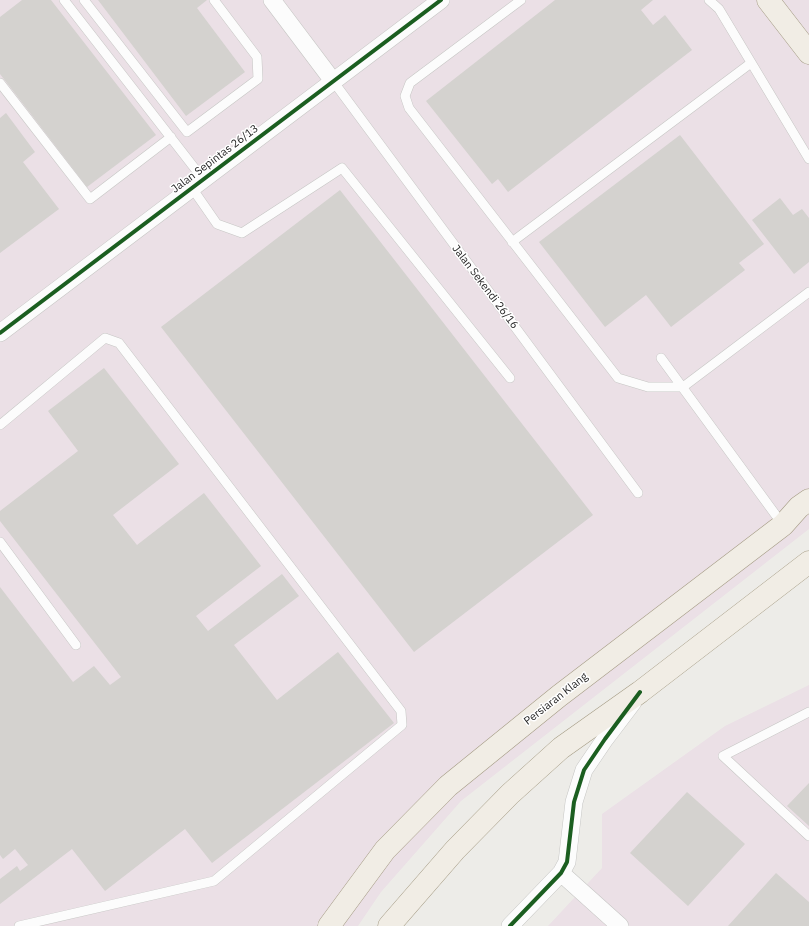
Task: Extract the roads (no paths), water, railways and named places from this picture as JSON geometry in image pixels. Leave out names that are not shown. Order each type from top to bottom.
[{"type":"main road","points":[[768,0],[809,53]]},
{"type":"main road","name":"Persiaran Klang","points":[[329,926],[385,850],[448,786],[558,696],[783,524],[806,502]]},
{"type":"main road","points":[[389,926],[455,850],[510,794],[561,748],[640,692],[809,562]]},
{"type":"street","points":[[272,0],[333,81]]},
{"type":"street","name":"Jalan Sepintas 26/13","points":[[0,333],[441,0]]},
{"type":"street","points":[[510,926],[561,872],[567,862],[574,802],[584,770],[640,692]]},
{"type":"street","points":[[561,872],[620,926]]},
{"type":"lane","points":[[64,0],[171,137],[198,184],[217,224],[242,233],[342,168],[510,378]]},
{"type":"lane","points":[[84,0],[187,132],[258,79],[257,57],[214,0]]},
{"type":"lane","points":[[521,0],[410,83],[405,96],[409,108],[618,378],[648,387],[683,387],[809,292]]},
{"type":"lane","points":[[709,0],[719,9],[809,159]]},
{"type":"lane","points":[[512,242],[751,63]]},
{"type":"lane","name":"Jalan Sekendi 26/16","points":[[333,81],[638,493]]},
{"type":"lane","points":[[0,83],[90,199],[171,137]]},
{"type":"lane","points":[[0,425],[104,338],[119,343],[401,711],[402,725],[214,881],[19,926]]},
{"type":"lane","points":[[661,358],[783,524]]},
{"type":"lane","points":[[0,542],[76,645]]},
{"type":"lane","points":[[809,712],[723,756],[809,836]]}]
